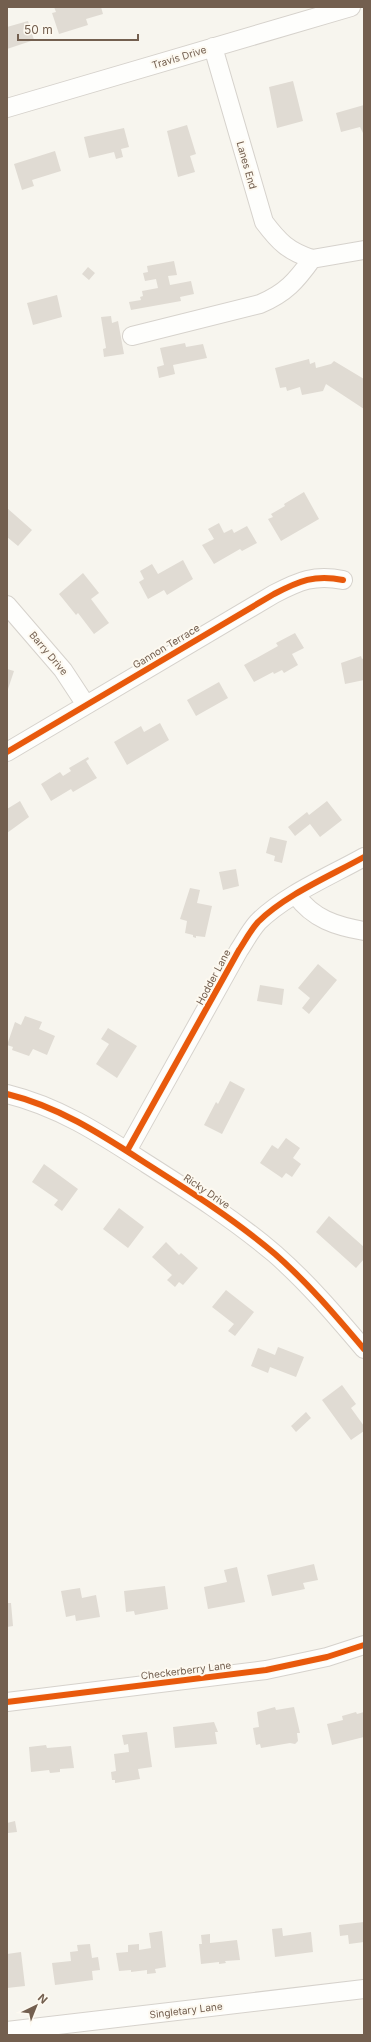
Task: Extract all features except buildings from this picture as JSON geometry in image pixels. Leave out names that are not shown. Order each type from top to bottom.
[{"type":"street","name":"Travis Drive","points":[[7,108],[351,7]]},
{"type":"street","name":"Lanes End","points":[[213,47],[264,222],[283,245],[296,254],[312,259]]},
{"type":"street","points":[[132,336],[260,304],[275,297],[288,288],[312,259],[364,250]]},
{"type":"street","name":"Gannon Terrace","points":[[7,752],[290,586],[318,577],[343,580]]},
{"type":"street","name":"Barry Drive","points":[[7,606],[63,670],[86,705]]},
{"type":"street","name":"Hodder Lane","points":[[127,1151],[249,934],[266,915],[296,895],[364,857]]},
{"type":"street","points":[[296,895],[303,906],[326,922],[364,931]]},
{"type":"street","name":"Ricky Drive","points":[[7,1094],[43,1105],[68,1115],[127,1151],[225,1215],[275,1255],[324,1302],[364,1348]]},
{"type":"street","name":"Checkerberry Lane","points":[[7,1702],[266,1670],[327,1657],[364,1645]]},
{"type":"street","name":"Singletary Lane","points":[[7,2031],[364,1989]]},
{"type":"cycle path","points":[[7,752],[291,585],[315,578],[333,578],[343,580]]},
{"type":"cycle path","points":[[127,1151],[239,950],[255,925],[281,903],[308,886],[364,857]]},
{"type":"cycle path","points":[[7,1094],[45,1106],[80,1123],[130,1153],[229,1218],[275,1254],[299,1276],[364,1349]]},
{"type":"cycle path","points":[[7,1702],[266,1670],[327,1657],[364,1645]]}]
